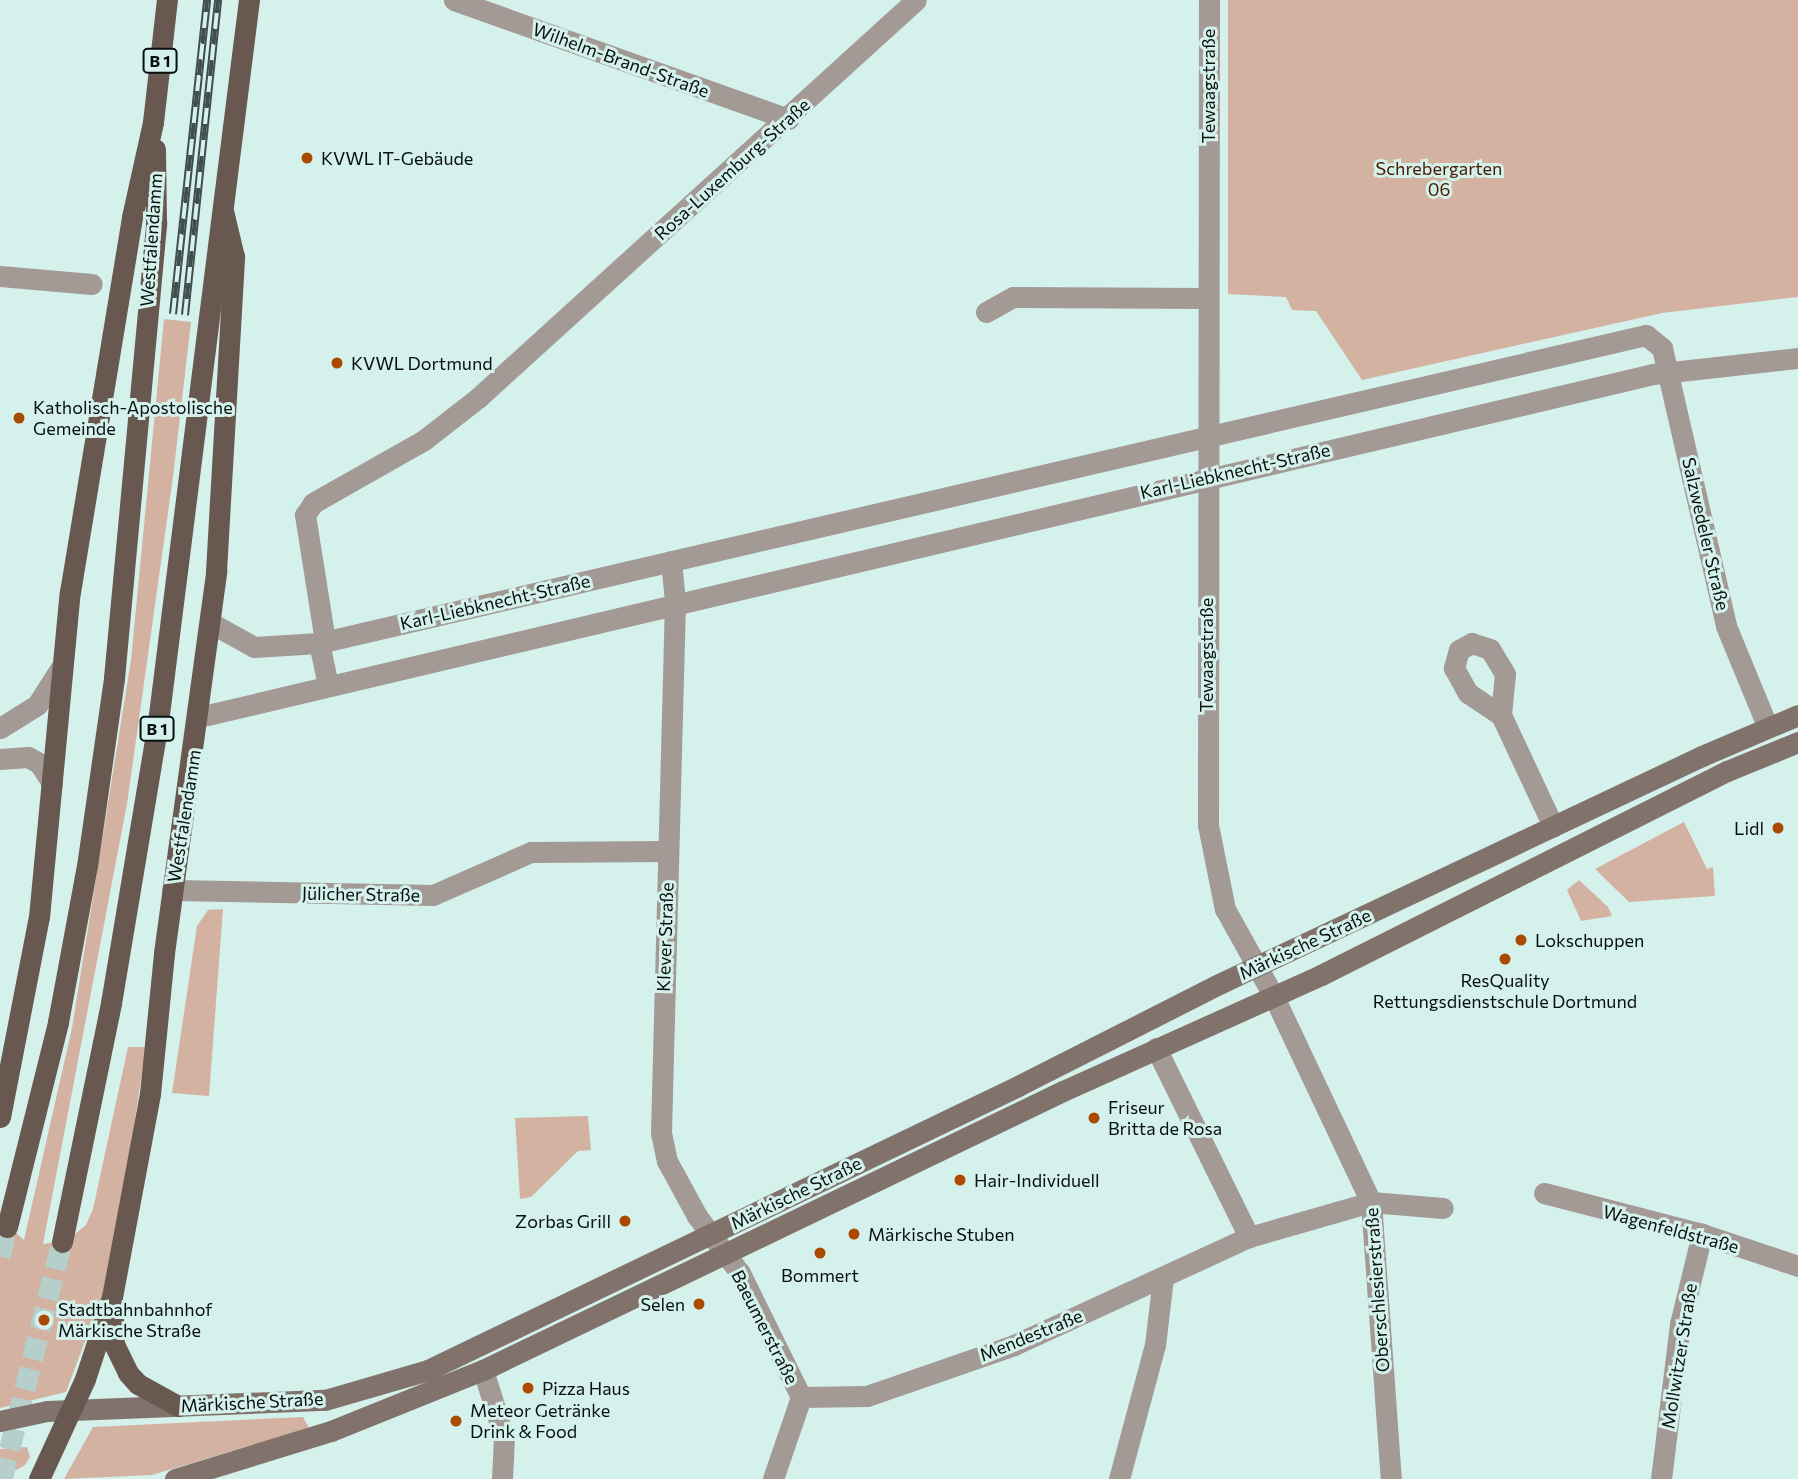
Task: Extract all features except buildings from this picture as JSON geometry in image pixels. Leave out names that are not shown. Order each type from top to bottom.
[{"type":"main road","name":"Westfalendamm","points":[[0,1117],[39,917],[60,669],[132,217],[153,122],[167,0]]},
{"type":"main road","name":"Westfalendamm","points":[[62,1242],[111,1003],[158,722],[249,0]]},
{"type":"main road","name":"Westfalendamm","points":[[7,1227],[58,1022],[87,866],[114,678],[156,222],[153,122]]},
{"type":"main road","name":"Westfalendamm","points":[[39,1479],[71,1412],[112,1297],[146,1121],[172,890],[211,623],[234,257],[223,211]]},
{"type":"main road","name":"Märkische Straße","points":[[0,1421],[47,1410],[71,1412],[325,1400],[401,1380],[710,1235],[1255,967],[1553,826],[1798,715]]},
{"type":"main road","name":"Märkische Straße","points":[[175,1479],[331,1431],[483,1370],[1156,1048],[1274,997],[1727,771],[1798,742]]},
{"type":"main road","points":[[112,1297],[114,1345],[119,1358],[138,1384],[178,1406]]},
{"type":"street","name":"Wilhelm-Brand-Straße","points":[[454,0],[788,119]]},
{"type":"street","name":"Rosa-Luxemburg-Straße","points":[[322,642],[305,515],[313,503],[424,440],[547,337],[916,0]]},
{"type":"street","name":"Tewaagstraße","points":[[1209,0],[1205,435],[1208,825],[1226,909],[1255,967],[1274,997]]},
{"type":"street","points":[[0,276],[92,284]]},
{"type":"street","points":[[986,312],[1013,297],[1207,298]]},
{"type":"street","name":"Karl-Liebknecht-Straße","points":[[211,623],[254,648],[322,642],[1205,435],[1646,335],[1654,337]]},
{"type":"street","name":"Salzwedeler Straße","points":[[1654,337],[1669,371],[1726,626],[1768,728]]},
{"type":"street","name":"Karl-Liebknecht-Straße","points":[[199,717],[675,601],[1669,371],[1798,358]]},
{"type":"street","points":[[671,561],[675,601]]},
{"type":"street","name":"Klever Straße","points":[[675,601],[661,1133],[667,1161],[710,1235],[726,1255]]},
{"type":"street","points":[[322,642],[328,685]]},
{"type":"street","points":[[0,728],[37,705],[60,669]]},
{"type":"street","points":[[1501,715],[1553,826]]},
{"type":"street","points":[[0,759],[28,757],[39,763],[52,783]]},
{"type":"street","name":"Jülicher Straße","points":[[172,890],[433,895],[531,852],[668,851]]},
{"type":"street","name":"Oberschlesierstraße","points":[[1274,997],[1371,1202],[1391,1479]]},
{"type":"street","points":[[1156,1048],[1250,1237]]},
{"type":"street","name":"Wagenfeldstraße","points":[[1544,1193],[1702,1234],[1798,1266]]},
{"type":"street","name":"Mendestraße","points":[[801,1397],[867,1396],[1014,1345],[1250,1237],[1371,1202],[1443,1208]]},
{"type":"street","name":"Mollwitzer Straße","points":[[1661,1479],[1680,1324],[1702,1234]]},
{"type":"street","name":"Baeumerstraße","points":[[726,1255],[751,1294],[801,1397],[773,1479]]},
{"type":"street","points":[[1119,1479],[1155,1345],[1163,1278]]},
{"type":"street","points":[[483,1370],[503,1437],[502,1479]]},
{"type":"green space","name":"Schrebergarten 06","points":[[1228,0],[1798,0],[1798,297],[1662,313],[1362,380],[1316,311],[1292,310],[1286,297],[1228,294]]},
{"type":"green space","points":[[164,319],[191,322],[173,477],[127,804],[43,1244],[68,1240],[86,1225],[93,1209],[128,1047],[146,1047],[103,1293],[66,1392],[0,1408],[0,1218],[24,1240],[72,1028],[131,660]]},
{"type":"green space","points":[[1684,822],[1707,869],[1713,867],[1715,896],[1629,902],[1595,869]]},
{"type":"green space","points":[[1579,880],[1608,907],[1612,916],[1581,921],[1567,890]]},
{"type":"green space","points":[[223,909],[209,1096],[172,1093],[197,926],[208,910]]},
{"type":"green space","points":[[588,1116],[591,1150],[578,1151],[531,1197],[520,1199],[515,1118]]},
{"type":"green space","points":[[303,1417],[309,1428],[152,1475],[64,1479],[93,1427]]},
{"type":"green space","points":[[27,1447],[30,1457],[25,1465],[0,1479],[0,1449]]},
{"type":"tunnel","points":[[0,1256],[7,1227]]},
{"type":"tunnel","points":[[2,1479],[62,1242]]},
{"type":"railway","points":[[173,314],[207,0]]},
{"type":"railway","points":[[185,315],[218,0]]},
{"type":"place","name":"KVWL IT-Gebäude","points":[[307,158]]},
{"type":"place","name":"KVWL Dortmund","points":[[337,363]]},
{"type":"place","name":"Katholisch-Apostolische Gemeinde","points":[[19,418]]},
{"type":"place","name":"Lidl","points":[[1778,828]]},
{"type":"place","name":"Lokschuppen","points":[[1521,940]]},
{"type":"place","name":"ResQuality Rettungsdienstschule Dortmund","points":[[1505,959]]},
{"type":"place","name":"Friseur Britta de Rosa","points":[[1094,1118]]},
{"type":"place","name":"Hair-Individuell","points":[[960,1180]]},
{"type":"place","name":"Zorbas Grill","points":[[625,1221]]},
{"type":"place","name":"Märkische Stuben","points":[[854,1234]]},
{"type":"place","name":"Bommert","points":[[820,1253]]},
{"type":"place","name":"Selen","points":[[699,1304]]},
{"type":"place","name":"Stadtbahnbahnhof Märkische Straße","points":[[44,1320]]},
{"type":"place","name":"Pizza Haus","points":[[528,1388]]},
{"type":"place","name":"Meteor Getränke Drink & Food","points":[[456,1421]]}]
